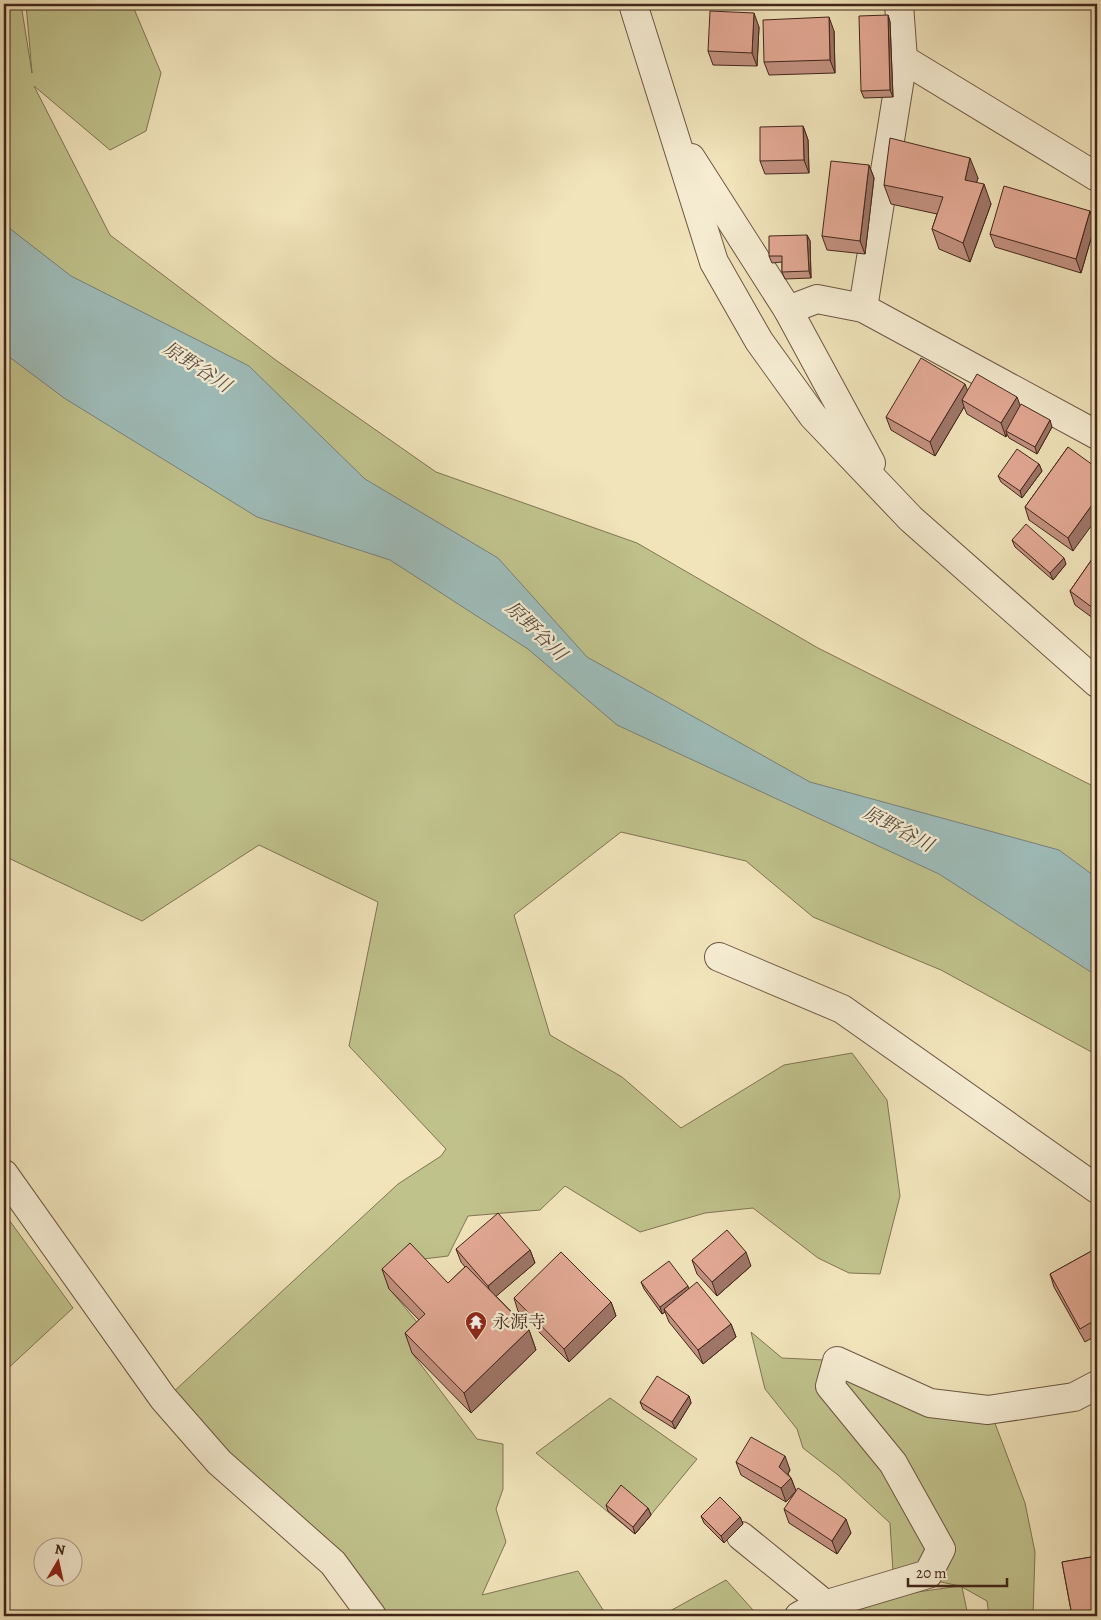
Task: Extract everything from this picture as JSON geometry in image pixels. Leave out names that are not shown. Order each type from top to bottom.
[{"type":"street","points":[[633,4],[714,262],[758,342],[813,416],[911,519],[1097,683]]},
{"type":"street","points":[[863,308],[903,59],[899,4]]},
{"type":"street","points":[[903,59],[1097,177]]},
{"type":"street","points":[[672,127],[788,310],[887,494]]},
{"type":"street","points":[[788,310],[817,299],[863,308],[1097,435]]},
{"type":"street","points":[[719,957],[842,1009],[1097,1189]]},
{"type":"street","points":[[1072,1172],[1097,1203]]},
{"type":"street","points":[[4,1174],[163,1398],[219,1462],[333,1562],[372,1616]]},
{"type":"street","points":[[799,1616],[814,1608],[928,1574],[941,1549],[893,1463],[830,1386],[837,1361],[930,1403],[988,1410],[1074,1397],[1097,1385]]},
{"type":"street","points":[[740,1536],[826,1605]]},
{"type":"green space","points":[[4,4],[21,4],[32,73],[26,4],[132,4],[161,73],[146,131],[110,150],[34,86],[110,235],[277,361],[436,472],[637,543],[818,648],[1097,788],[1097,1055],[941,970],[813,917],[746,861],[621,832],[514,915],[550,1035],[622,1077],[681,1128],[784,1065],[852,1053],[887,1100],[900,1196],[880,1274],[849,1273],[818,1258],[753,1208],[705,1213],[640,1232],[565,1186],[540,1210],[468,1216],[448,1256],[407,1261],[388,1287],[426,1333],[412,1353],[477,1439],[503,1444],[503,1489],[496,1509],[506,1542],[482,1595],[578,1571],[607,1616],[383,1616],[350,1563],[265,1487],[170,1395],[398,1184],[441,1156],[446,1149],[349,1046],[378,902],[259,845],[142,921],[4,856]]},
{"type":"green space","points":[[4,1213],[73,1308],[4,1372]]},
{"type":"green space","points":[[751,1332],[782,1358],[824,1360],[990,1410],[1025,1503],[1035,1552],[1033,1616],[989,1616],[987,1601],[962,1587],[968,1616],[851,1616],[846,1602],[960,1586],[893,1572],[890,1523],[838,1475],[803,1448],[797,1429],[765,1389]]},
{"type":"green space","points":[[610,1398],[697,1459],[635,1534],[536,1453]]},
{"type":"green space","points":[[726,1580],[753,1610],[743,1616],[661,1616]]},
{"type":"water","name":"原野谷川","points":[[4,224],[71,276],[249,366],[365,479],[498,558],[587,657],[810,782],[1059,850],[1097,878],[1097,976],[939,874],[617,725],[528,649],[390,560],[257,517],[64,398],[4,353]]},
{"type":"building","points":[[710,11],[754,13],[752,53],[708,51]]},
{"type":"building","points":[[888,15],[890,90],[861,91],[859,16]]},
{"type":"building","points":[[829,17],[830,60],[764,62],[763,20]]},
{"type":"building","points":[[803,126],[804,160],[760,161],[760,127]]},
{"type":"building","points":[[890,138],[970,158],[965,180],[984,184],[963,243],[932,229],[943,197],[884,185]]},
{"type":"building","points":[[831,161],[869,165],[860,241],[822,236]]},
{"type":"building","points":[[1004,186],[1090,211],[1076,259],[990,234]]},
{"type":"building","points":[[807,235],[809,271],[782,272],[782,256],[769,256],[769,236]]},
{"type":"building","points":[[921,358],[965,384],[930,442],[886,417]]},
{"type":"building","points":[[977,374],[1017,397],[1001,423],[962,400]]},
{"type":"building","points":[[1021,404],[1050,420],[1035,447],[1006,431]]},
{"type":"building","points":[[1068,447],[1097,468],[1097,498],[1068,538],[1025,507]]},
{"type":"building","points":[[1017,449],[1039,464],[1020,491],[998,476]]},
{"type":"building","points":[[1026,524],[1064,558],[1050,573],[1012,540]]},
{"type":"building","points":[[1097,552],[1097,611],[1070,591]]},
{"type":"building","points":[[498,1213],[530,1250],[488,1286],[456,1249]]},
{"type":"building","points":[[727,1230],[746,1252],[712,1282],[692,1260]]},
{"type":"building","name":"永源寺","points":[[410,1243],[448,1283],[466,1266],[529,1330],[464,1393],[405,1333],[425,1314],[382,1269]]},
{"type":"building","points":[[1097,1248],[1097,1319],[1080,1329],[1050,1274]]},
{"type":"building","points":[[561,1252],[611,1302],[564,1349],[514,1298]]},
{"type":"building","points":[[669,1261],[688,1286],[660,1307],[641,1282]]},
{"type":"building","points":[[697,1282],[731,1324],[698,1350],[664,1309]]},
{"type":"building","points":[[657,1376],[689,1396],[672,1422],[640,1402]]},
{"type":"building","points":[[751,1437],[785,1456],[779,1467],[791,1478],[781,1488],[736,1462]]},
{"type":"building","points":[[621,1485],[648,1508],[633,1527],[606,1505]]},
{"type":"building","points":[[798,1488],[846,1519],[832,1541],[784,1509]]},
{"type":"building","points":[[720,1497],[740,1517],[721,1536],[701,1516]]},
{"type":"building","points":[[1097,1556],[1097,1611],[1072,1615],[1062,1562]]},
{"type":"place","name":"永源寺","points":[[476,1341]]}]
